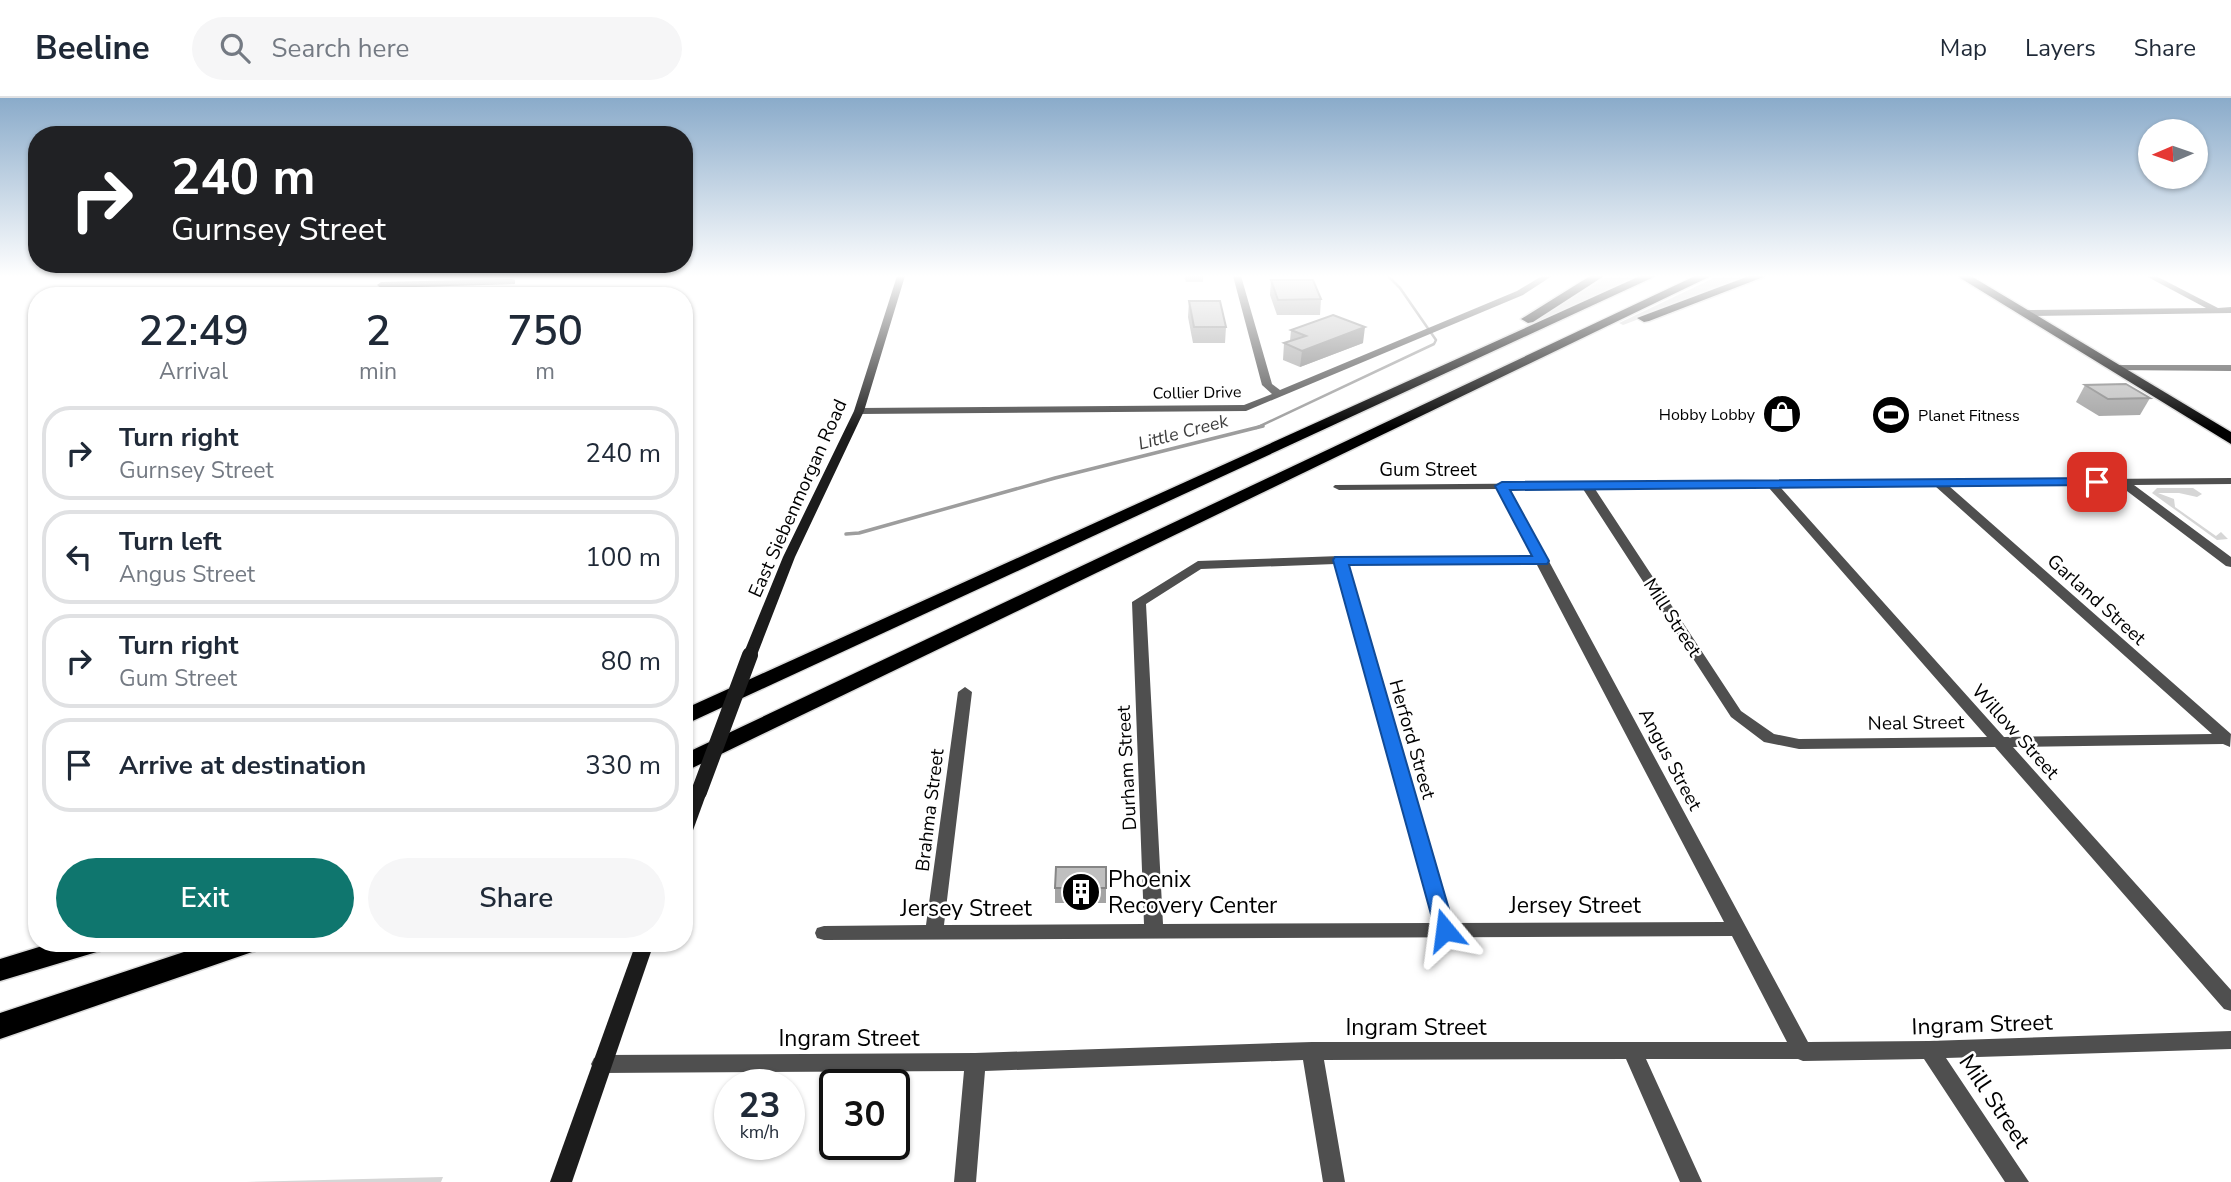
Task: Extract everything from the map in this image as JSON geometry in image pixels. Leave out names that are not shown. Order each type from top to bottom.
[{"type":"highway","points":[[1452,366],[1516,327]]},
{"type":"highway","points":[[693,714],[1539,327]]},
{"type":"highway","points":[[693,760],[1598,327]]},
{"type":"highway","points":[[1523,362],[1621,327]]},
{"type":"highway","points":[[2046,327],[2230,437]]},
{"type":"highway","points":[[0,970],[60,952]]},
{"type":"highway","points":[[0,1026],[218,952]]},
{"type":"street","name":"East Siebenmorgan Road","points":[[693,808],[789,557],[859,411],[885,327]]},
{"type":"street","points":[[1251,327],[1267,385],[1280,395]]},
{"type":"street","name":"Collier Drive","points":[[859,411],[1231,409],[1257,405],[1439,327]]},
{"type":"street","points":[[2115,368],[2231,368]]},
{"type":"street","name":"Gum Street","points":[[1339,487],[2231,481]]},
{"type":"street","points":[[2122,482],[2231,562]]},
{"type":"street","name":"Garland Street","points":[[1938,483],[2230,741]]},
{"type":"street","name":"Willow Street","points":[[1772,484],[2231,1003]]},
{"type":"street","name":"Angus Street","points":[[1502,486],[1803,1052]]},
{"type":"street","name":"Mill Street","points":[[1587,486],[1735,714],[1769,738]]},
{"type":"street","points":[[1340,560],[1542,561]]},
{"type":"street","name":"Durham Street","points":[[1154,932],[1139,602],[1198,565],[1340,560]]},
{"type":"street","name":"Herford Street","points":[[1340,560],[1445,930]]},
{"type":"street","name":"Brahma Street","points":[[934,933],[965,692]]},
{"type":"street","name":"Neal Street","points":[[1769,738],[1799,744],[2230,741]]},
{"type":"street","name":"Jersey Street","points":[[824,933],[1738,929]]},
{"type":"street","points":[[561,1182],[642,952]]},
{"type":"street","name":"Ingram Street","points":[[601,1064],[975,1062],[1312,1051],[1803,1052],[2231,1040]]},
{"type":"street","name":"Mill Street","points":[[1929,1050],[2018,1182]]},
{"type":"street","points":[[1312,1051],[1334,1182]]},
{"type":"street","points":[[1633,1052],[1691,1182]]},
{"type":"street","points":[[965,1182],[975,1062]]},
{"type":"shaded area","points":[[2157,488],[2193,488],[2202,494],[2197,497],[2179,493],[2158,493],[2174,499],[2175,507],[2216,536],[2221,532],[2228,539],[2217,540],[2152,493]]},
{"type":"shaded area","points":[[443,1177],[441,1182],[246,1182]]},
{"type":"building","points":[[1301,327],[1365,327],[1302,351],[1284,343],[1306,336],[1291,330]]},
{"type":"building","points":[[2126,384],[2150,398],[2108,399],[2085,385]]},
{"type":"building","points":[[1056,867],[1106,867],[1106,888],[1055,888]]},
{"type":"waterway","name":"Little Creek","points":[[1257,427],[1434,344],[1436,340],[1427,327]]},
{"type":"waterway","name":"Little Creek","points":[[1257,427],[1263,426]]},
{"type":"waterway","name":"Little Creek","points":[[846,534],[859,533],[1055,478],[1257,427]]},
{"type":"place","name":"Hobby Lobby","points":[[1782,414]]},
{"type":"place","name":"Planet Fitness","points":[[1891,415]]},
{"type":"place","name":"Phoenix Recovery Center","points":[[1081,892]]},
{"type":"route","points":[[1445,930],[1340,560],[1542,561],[1502,486],[2097,482]]}]
